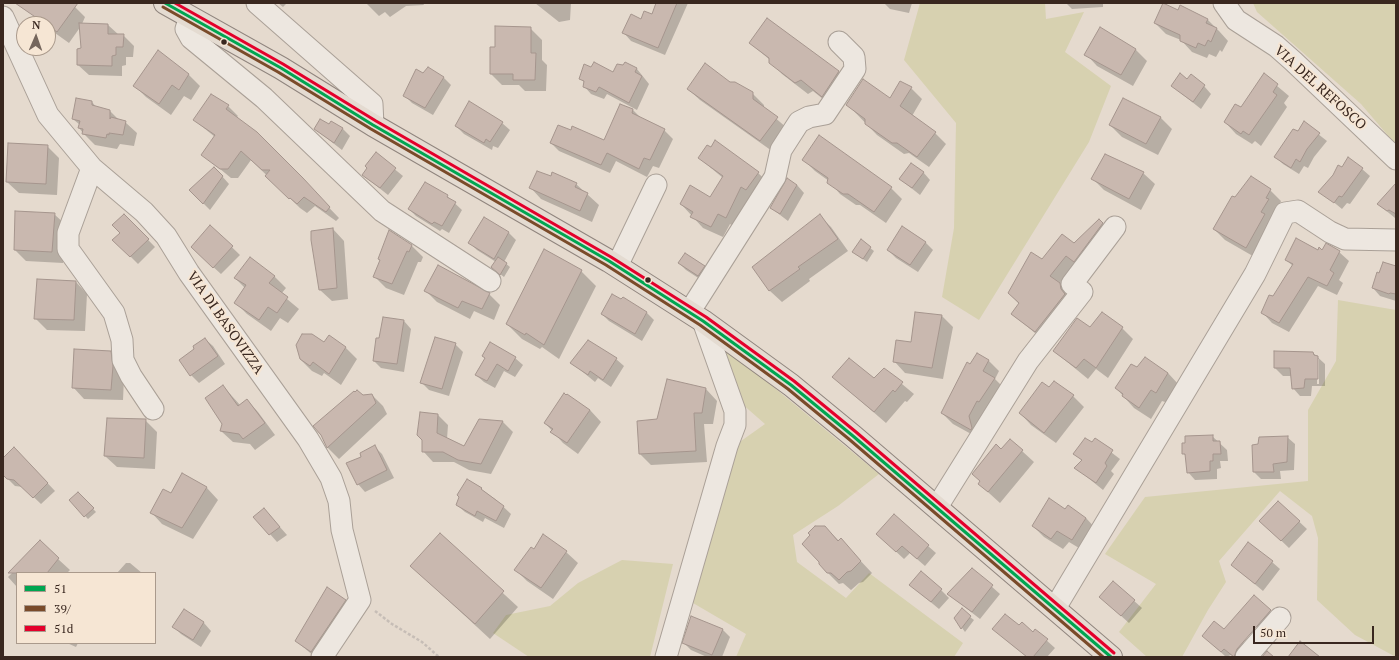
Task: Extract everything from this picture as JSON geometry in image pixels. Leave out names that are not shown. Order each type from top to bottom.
[{"type":"main road","points":[[165,3],[281,68],[373,125],[617,266],[697,316],[791,385],[937,507],[1112,657]]},
{"type":"street","points":[[257,3],[372,104],[373,125]]},
{"type":"street","name":"VIA DEL REFOSCO","points":[[1224,3],[1236,20],[1276,46],[1396,159]]},
{"type":"street","name":"VIA DI BASOVIZZA","points":[[3,17],[48,115],[63,136],[92,168],[144,212],[166,236],[189,273],[308,439],[331,478],[339,501],[342,530],[360,600]]},
{"type":"street","points":[[190,17],[186,29],[191,38],[264,98],[382,211],[490,281]]},
{"type":"street","points":[[666,657],[727,446],[736,425],[735,411],[697,316],[775,177],[781,150],[799,122],[809,116],[824,114],[855,69],[854,57],[839,42]]},
{"type":"street","points":[[92,168],[68,233],[68,248],[114,313],[122,340],[123,360],[131,376],[153,409]]},
{"type":"street","points":[[617,266],[656,185]]},
{"type":"street","points":[[1055,608],[1255,274],[1286,213],[1298,212],[1330,232],[1345,239],[1396,240]]},
{"type":"street","points":[[937,507],[1028,361],[1082,292],[1072,284],[1115,227]]},
{"type":"street","points":[[322,657],[360,600]]},
{"type":"street","points":[[1246,657],[1280,618]]},
{"type":"path","points":[[360,600],[392,624],[422,642],[439,657]]},
{"type":"shaded area","points":[[920,3],[1045,3],[1046,19],[1084,12],[1065,52],[1111,86],[1089,142],[979,320],[942,297],[954,228],[956,123],[904,60]]},
{"type":"shaded area","points":[[1253,3],[1396,3],[1396,145],[1361,104],[1257,12]]},
{"type":"shaded area","points":[[1338,300],[1396,310],[1396,657],[1355,635],[1317,600],[1318,538],[1312,516],[1280,491],[1219,561],[1226,582],[1208,610],[1182,657],[1147,657],[1119,632],[1156,584],[1105,554],[1145,497],[1308,481],[1308,410],[1336,361]]},
{"type":"shaded area","points":[[721,346],[765,380],[879,474],[838,506],[793,535],[797,562],[846,598],[869,573],[963,643],[954,657],[736,657],[746,634],[693,603],[734,446],[765,424],[741,403]]},
{"type":"shaded area","points":[[622,560],[673,564],[650,657],[529,657],[493,633],[506,615],[550,606],[578,583]]},
{"type":"building","points":[[15,3],[78,3],[57,32],[56,16],[34,16]]},
{"type":"building","points":[[656,3],[677,3],[658,48],[622,33],[631,14],[641,19],[644,11],[652,14]]},
{"type":"building","points":[[1163,3],[1178,10],[1180,5],[1208,19],[1206,23],[1217,28],[1211,42],[1208,40],[1205,46],[1198,43],[1196,48],[1180,41],[1180,35],[1154,23]]},
{"type":"building","points":[[767,18],[839,71],[822,97],[801,80],[795,83],[769,63],[769,58],[749,43]]},
{"type":"building","points":[[79,23],[108,24],[108,34],[124,34],[123,47],[116,47],[116,55],[112,56],[112,66],[77,65],[77,49],[81,48]]},
{"type":"building","points":[[495,26],[531,27],[531,53],[536,53],[535,80],[513,80],[513,74],[490,74],[490,47],[495,47]]},
{"type":"building","points":[[1100,27],[1136,49],[1121,75],[1084,55]]},
{"type":"building","points":[[158,50],[189,74],[179,90],[172,85],[159,104],[133,86]]},
{"type":"building","points":[[594,62],[613,72],[617,64],[623,65],[625,62],[637,68],[635,72],[642,76],[629,103],[599,87],[596,92],[583,87],[584,81],[579,79],[584,64],[591,67]]},
{"type":"building","points":[[705,63],[730,82],[735,82],[753,92],[753,99],[778,117],[760,141],[687,89]]},
{"type":"building","points":[[428,67],[444,77],[425,108],[403,96],[416,69],[423,73]]},
{"type":"building","points":[[1180,73],[1187,79],[1191,74],[1205,85],[1193,102],[1171,86]]},
{"type":"building","points":[[1264,73],[1278,84],[1273,92],[1277,95],[1249,135],[1243,131],[1241,134],[1224,122],[1235,104],[1241,107]]},
{"type":"building","points":[[863,79],[890,98],[900,81],[912,87],[900,106],[936,132],[917,157],[897,143],[892,143],[865,124],[865,119],[846,105]]},
{"type":"building","points":[[211,94],[229,105],[226,109],[257,132],[303,178],[330,207],[326,212],[304,197],[297,204],[290,198],[289,199],[265,176],[270,170],[262,170],[241,151],[228,169],[220,169],[201,155],[215,135],[193,120]]},
{"type":"building","points":[[76,98],[92,101],[92,105],[110,110],[110,119],[111,117],[126,121],[123,135],[109,133],[109,135],[107,134],[106,138],[82,134],[83,129],[78,128],[80,121],[72,119]]},
{"type":"building","points":[[1123,98],[1161,117],[1146,144],[1109,125]]},
{"type":"building","points":[[469,101],[503,122],[490,142],[486,139],[484,143],[455,126]]},
{"type":"building","points":[[620,104],[633,109],[632,113],[665,129],[650,160],[644,158],[639,169],[607,153],[601,165],[550,143],[558,125],[571,130],[572,126],[604,140]]},
{"type":"building","points":[[320,119],[329,124],[331,121],[343,128],[334,143],[314,129]]},
{"type":"building","points":[[1304,121],[1320,133],[1307,149],[1300,162],[1296,159],[1291,168],[1274,157],[1293,129],[1298,131]]},
{"type":"building","points":[[819,135],[892,187],[874,212],[848,194],[843,194],[827,183],[828,178],[802,160]]},
{"type":"building","points":[[715,140],[759,172],[746,190],[741,187],[726,218],[718,214],[711,227],[690,217],[693,212],[680,204],[690,185],[710,197],[723,176],[698,158],[707,145],[711,147]]},
{"type":"building","points":[[8,143],[48,145],[46,184],[6,182]]},
{"type":"building","points":[[376,152],[396,168],[380,188],[362,175],[367,168],[365,166]]},
{"type":"building","points":[[1105,154],[1144,172],[1129,199],[1091,179]]},
{"type":"building","points":[[1348,157],[1363,168],[1342,197],[1339,196],[1334,203],[1318,192],[1333,175],[1338,165],[1342,167]]},
{"type":"building","points":[[911,163],[924,172],[912,188],[899,179]]},
{"type":"building","points":[[214,167],[223,176],[203,204],[189,190]]},
{"type":"building","points":[[537,171],[551,176],[552,172],[577,183],[575,187],[588,193],[580,211],[529,188]]},
{"type":"building","points":[[1251,176],[1271,189],[1266,198],[1269,199],[1261,212],[1265,214],[1246,248],[1213,229],[1232,196],[1235,197]]},
{"type":"building","points":[[787,178],[797,185],[780,214],[770,208]]},
{"type":"building","points":[[425,182],[448,195],[447,197],[456,202],[442,226],[434,222],[432,224],[408,209]]},
{"type":"building","points":[[1396,183],[1396,214],[1389,210],[1387,211],[1377,204]]},
{"type":"building","points":[[15,211],[55,213],[52,252],[14,250]]},
{"type":"building","points":[[124,214],[149,239],[130,257],[112,240],[120,233],[112,225]]},
{"type":"building","points":[[820,214],[838,239],[798,267],[800,269],[769,291],[752,267]]},
{"type":"building","points":[[484,217],[509,232],[494,259],[468,243]]},
{"type":"building","points":[[1099,219],[1103,223],[1074,262],[1066,256],[1050,276],[1060,283],[1061,289],[1065,294],[1035,332],[1011,314],[1019,303],[1008,293],[1031,252],[1042,259],[1062,234],[1074,243]]},
{"type":"building","points":[[210,225],[233,246],[213,268],[191,247]]},
{"type":"building","points":[[902,226],[926,242],[910,265],[887,250]]},
{"type":"building","points":[[333,228],[337,288],[319,290],[311,240],[311,231]]},
{"type":"building","points":[[389,230],[412,245],[409,252],[407,251],[392,284],[373,277]]},
{"type":"building","points":[[1296,238],[1318,250],[1319,247],[1322,250],[1326,243],[1340,251],[1330,270],[1334,273],[1327,286],[1308,277],[1279,323],[1261,313],[1269,295],[1273,296],[1293,264],[1285,260]]},
{"type":"building","points":[[861,239],[871,247],[863,259],[852,252]]},
{"type":"building","points":[[544,249],[582,270],[544,345],[526,333],[525,335],[506,324]]},
{"type":"building","points":[[685,253],[705,266],[698,276],[678,263]]},
{"type":"building","points":[[250,257],[275,276],[269,283],[288,297],[277,313],[268,307],[259,320],[234,303],[246,285],[234,278]]},
{"type":"building","points":[[498,257],[507,263],[500,275],[491,267]]},
{"type":"building","points":[[1383,262],[1396,266],[1396,294],[1389,294],[1372,288],[1377,272],[1379,273]]},
{"type":"building","points":[[438,265],[490,293],[482,309],[462,301],[458,308],[424,291]]},
{"type":"building","points":[[37,279],[76,281],[74,320],[34,319]]},
{"type":"building","points":[[612,294],[621,299],[623,297],[647,312],[635,334],[601,314]]},
{"type":"building","points":[[915,312],[942,315],[932,368],[893,362],[896,340],[911,342]]},
{"type":"building","points":[[1102,312],[1123,327],[1096,368],[1084,359],[1076,368],[1053,351],[1077,318],[1090,327]]},
{"type":"building","points":[[383,317],[404,320],[397,364],[373,361],[376,338],[379,338]]},
{"type":"building","points":[[302,334],[312,334],[324,342],[329,335],[346,347],[329,374],[313,362],[310,366],[300,359],[296,345]]},
{"type":"building","points":[[435,337],[456,343],[442,389],[420,383]]},
{"type":"building","points":[[205,338],[218,356],[190,376],[179,360],[194,349],[193,346]]},
{"type":"building","points":[[588,340],[617,358],[603,380],[590,371],[588,375],[570,363]]},
{"type":"building","points":[[490,342],[516,357],[508,371],[497,364],[487,381],[475,375],[485,358],[482,356]]},
{"type":"building","points":[[74,349],[111,351],[113,366],[111,390],[72,388]]},
{"type":"building","points":[[1274,351],[1313,352],[1314,355],[1318,356],[1318,379],[1305,379],[1304,388],[1292,389],[1290,368],[1274,368]]},
{"type":"building","points":[[977,353],[989,360],[983,371],[995,378],[979,402],[977,401],[969,416],[972,428],[971,430],[941,413],[967,362],[970,364]]},
{"type":"building","points":[[1145,357],[1168,373],[1156,393],[1151,390],[1139,408],[1122,396],[1123,394],[1115,388],[1131,364],[1137,367]]},
{"type":"building","points":[[849,358],[874,378],[884,368],[903,382],[895,392],[893,390],[874,412],[832,377]]},
{"type":"building","points":[[667,379],[706,388],[702,413],[694,413],[696,451],[639,454],[637,421],[657,419]]},
{"type":"building","points":[[1054,381],[1074,395],[1044,433],[1019,413],[1042,382],[1049,387]]},
{"type":"building","points":[[223,385],[238,406],[247,399],[265,423],[243,439],[239,434],[220,431],[222,424],[205,398]]},
{"type":"building","points":[[357,390],[363,395],[372,394],[376,403],[327,448],[321,435],[313,426]]},
{"type":"building","points":[[564,393],[590,410],[567,443],[550,432],[553,429],[544,423]]},
{"type":"building","points":[[420,412],[438,414],[437,433],[464,446],[479,419],[503,421],[481,464],[458,460],[443,452],[422,452],[422,440],[417,435]]},
{"type":"building","points":[[107,418],[146,419],[144,458],[104,456]]},
{"type":"building","points":[[1213,435],[1213,441],[1220,441],[1221,454],[1213,454],[1213,461],[1210,461],[1210,471],[1187,473],[1185,454],[1182,454],[1182,443],[1185,443],[1185,436]]},
{"type":"building","points":[[1288,436],[1287,462],[1273,464],[1274,472],[1253,472],[1252,445],[1258,444],[1259,437]]},
{"type":"building","points":[[1085,438],[1092,442],[1095,438],[1113,450],[1105,463],[1107,466],[1096,483],[1074,468],[1082,460],[1073,454]]},
{"type":"building","points":[[1010,439],[1023,450],[988,492],[978,484],[980,481],[972,474],[996,444],[1001,449]]},
{"type":"building","points":[[375,445],[387,470],[357,485],[346,463],[361,457],[360,453]]},
{"type":"building","points":[[14,447],[48,483],[33,498],[14,480],[7,479],[3,475],[3,458]]},
{"type":"building","points":[[182,473],[207,487],[182,528],[150,513],[163,489],[171,493]]},
{"type":"building","points":[[467,479],[482,488],[481,489],[504,506],[496,521],[477,511],[475,516],[456,505],[459,497],[457,495]]},
{"type":"building","points":[[78,492],[94,508],[84,517],[69,500]]},
{"type":"building","points":[[1049,498],[1065,509],[1068,505],[1086,518],[1072,540],[1057,531],[1051,539],[1032,526]]},
{"type":"building","points":[[1278,501],[1300,521],[1281,541],[1259,521]]},
{"type":"building","points":[[264,508],[280,527],[269,535],[253,517]]},
{"type":"building","points":[[894,514],[929,545],[917,559],[902,546],[896,552],[876,534]]},
{"type":"building","points":[[815,526],[825,526],[838,541],[841,538],[861,561],[839,580],[831,573],[827,573],[802,544],[810,535],[808,533]]},
{"type":"building","points":[[440,533],[504,591],[475,624],[410,566]]},
{"type":"building","points":[[543,534],[567,551],[541,588],[514,570],[531,547],[534,549]]},
{"type":"building","points":[[40,540],[59,558],[48,572],[8,573]]},
{"type":"building","points":[[1248,542],[1273,561],[1255,584],[1231,565]]},
{"type":"building","points":[[972,568],[993,585],[972,612],[947,594]]},
{"type":"building","points":[[921,571],[942,589],[931,602],[909,585]]},
{"type":"building","points":[[1113,581],[1135,600],[1121,616],[1099,597]]},
{"type":"building","points":[[327,587],[346,600],[311,652],[295,641]]},
{"type":"building","points":[[1254,595],[1271,610],[1237,649],[1234,657],[1224,649],[1221,652],[1202,636],[1214,621],[1224,629]]},
{"type":"building","points":[[962,608],[971,616],[961,629],[954,618]]},
{"type":"building","points":[[184,609],[204,622],[193,640],[172,627]]},
{"type":"building","points":[[1005,614],[1019,625],[1022,622],[1033,632],[1035,629],[1048,639],[1033,657],[1027,657],[992,629]]},
{"type":"building","points":[[691,616],[723,629],[712,655],[682,643]]},
{"type":"building","points":[[1300,641],[1320,657],[1288,657]]},
{"type":"building","points":[[1267,651],[1274,657],[1262,657]]},
{"type":"transit line","name":"51","points":[[165,3],[281,68],[373,125],[609,261],[703,321],[791,385],[853,436],[1111,657]]},
{"type":"transit line","name":"51d","points":[[175,3],[283,64],[376,121],[611,257],[706,317],[794,381],[856,432],[1114,653]]},
{"type":"transit line","name":"39/","points":[[163,7],[278,72],[371,129],[606,265],[700,325],[788,389],[850,440],[1103,657]]}]
